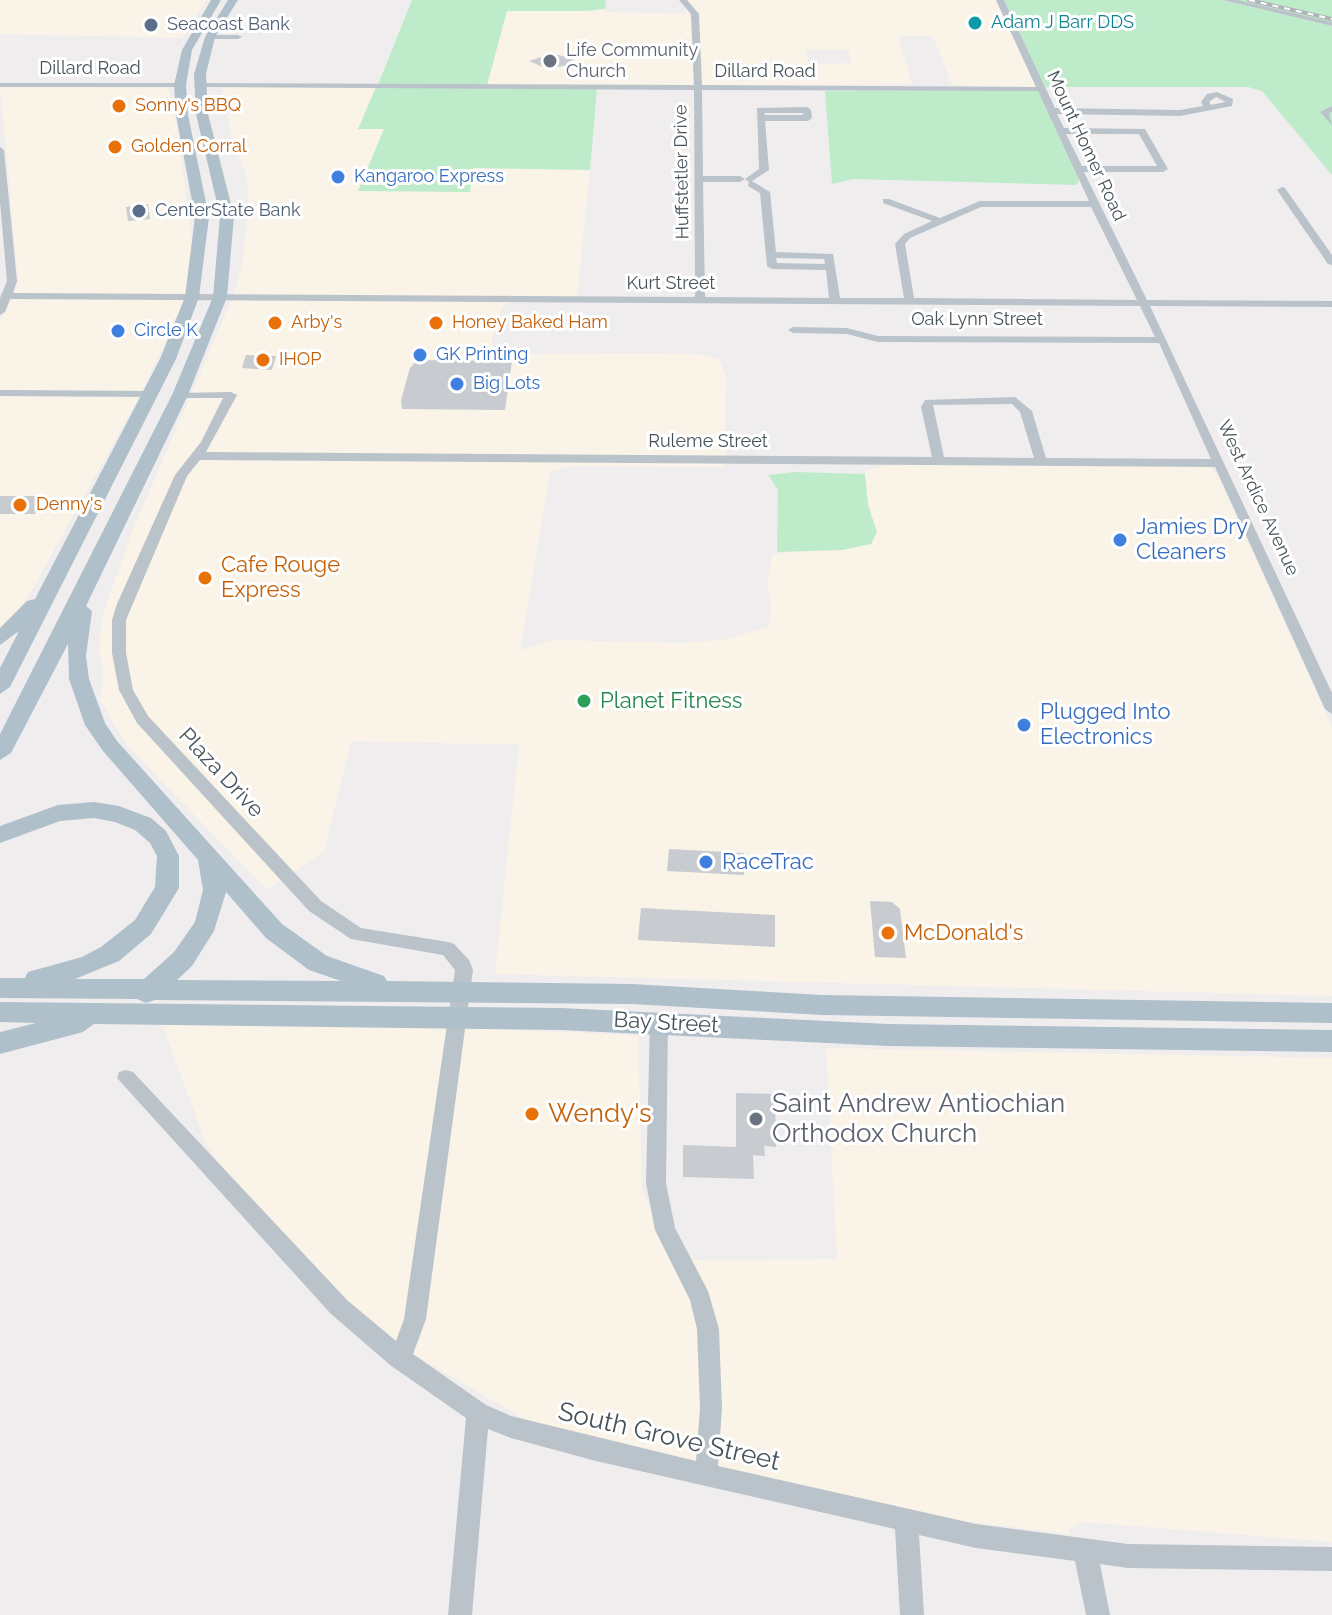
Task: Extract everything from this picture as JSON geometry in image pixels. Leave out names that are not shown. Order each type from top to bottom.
[{"type":"main road","points":[[0,687],[168,359],[192,297],[202,217],[186,136],[180,85],[183,64],[200,24],[216,0]]},
{"type":"main road","points":[[0,753],[85,590],[180,395],[220,297],[228,230],[219,173],[202,114],[200,85],[210,37],[228,3]]},
{"type":"main road","points":[[183,64],[190,80],[200,85]]},
{"type":"main road","points":[[180,85],[189,90],[194,111],[202,114]]},
{"type":"main road","points":[[186,136],[198,140],[207,168],[219,173]]},
{"type":"main road","points":[[168,359],[165,380],[169,388],[180,395]]},
{"type":"main road","points":[[150,394],[160,407],[156,442]]},
{"type":"main road","points":[[0,639],[49,590]]},
{"type":"main road","points":[[85,590],[76,656],[85,703],[95,725],[207,856],[274,931],[293,947],[336,971],[415,991]]},
{"type":"main road","points":[[0,835],[58,813],[85,810],[119,814],[143,824],[158,837],[165,845],[169,864],[161,903],[126,942],[88,965],[0,987]]},
{"type":"main road","points":[[0,1043],[119,1013],[151,989],[194,946],[206,924],[215,890],[207,856]]},
{"type":"main road","name":"Bay Street","points":[[0,987],[632,994],[822,1005],[1332,1013]]},
{"type":"main road","name":"Bay Street","points":[[0,1012],[460,1017],[659,1022],[823,1033],[1332,1041]]},
{"type":"street","name":"Huffstetler Drive","points":[[683,0],[696,17],[700,301]]},
{"type":"street","name":"Mount Homer Road","points":[[1000,0],[1145,303]]},
{"type":"street","points":[[1227,0],[1332,24]]},
{"type":"street","points":[[210,37],[238,37]]},
{"type":"street","name":"Dillard Road","points":[[0,85],[180,85]]},
{"type":"street","name":"Dillard Road","points":[[200,85],[1042,89]]},
{"type":"street","points":[[749,181],[764,170],[760,110],[807,110],[805,88]]},
{"type":"street","points":[[1052,111],[1180,113],[1208,108]]},
{"type":"street","points":[[1332,109],[1324,112],[1332,122]]},
{"type":"street","points":[[1062,131],[1142,131],[1163,169],[1079,169]]},
{"type":"street","points":[[0,150],[12,281],[9,296],[0,312]]},
{"type":"street","points":[[698,182],[749,181],[765,192],[772,266],[831,267],[835,302]]},
{"type":"street","points":[[1282,190],[1332,262]]},
{"type":"street","points":[[886,201],[940,221]]},
{"type":"street","points":[[910,302],[900,244],[907,236],[980,204],[1095,204]]},
{"type":"street","name":"Kurt Street","points":[[9,296],[1332,304]]},
{"type":"street","name":"West Ardice Avenue","points":[[1145,303],[1328,690],[1332,709]]},
{"type":"street","name":"Oak Lynn Street","points":[[793,330],[847,331],[878,339],[1163,340]]},
{"type":"street","points":[[0,393],[150,394]]},
{"type":"street","name":"Plaza Drive","points":[[180,395],[231,395],[222,419],[181,475],[119,620],[119,653],[126,690],[142,719],[315,906],[357,934],[448,949],[460,960],[464,970],[460,1017],[415,1319],[408,1343],[398,1357]]},
{"type":"street","points":[[939,461],[927,407],[929,402],[1015,400],[1026,411],[1041,462]]},
{"type":"street","name":"Ruleme Street","points":[[196,456],[1220,463]]},
{"type":"street","points":[[822,1005],[823,1033]]},
{"type":"street","points":[[1174,1011],[1182,1039]]},
{"type":"street","points":[[659,1022],[656,1183],[665,1230],[700,1298],[708,1329],[711,1408],[706,1475]]},
{"type":"street","name":"South Grove Street","points":[[126,1078],[324,1293],[398,1357],[478,1413],[511,1427],[567,1443],[906,1522],[1085,1552],[1128,1556],[1332,1559]]},
{"type":"street","points":[[460,1615],[478,1413]]},
{"type":"street","points":[[906,1522],[912,1615]]},
{"type":"street","points":[[1085,1552],[1098,1615]]},
{"type":"shaded area","points":[[0,0],[206,0],[183,38],[0,34]]},
{"type":"shaded area","points":[[687,0],[996,0],[1036,87],[952,85],[933,36],[898,36],[912,84],[701,86],[699,17]],"holes":[[[806,50],[848,50],[852,63],[808,64]]]},
{"type":"shaded area","points":[[687,8],[693,27],[693,86],[487,85],[506,11],[603,9],[606,12],[686,14]]},
{"type":"shaded area","points":[[0,86],[168,88],[177,125],[194,258],[187,294],[15,293],[18,281]]},
{"type":"shaded area","points":[[221,86],[376,87],[359,129],[384,128],[359,190],[469,192],[472,168],[590,170],[577,297],[234,295],[242,265],[249,202],[246,173],[234,145]]},
{"type":"shaded area","points":[[13,298],[186,299],[142,391],[0,390],[0,320]]},
{"type":"shaded area","points":[[232,299],[509,301],[502,308],[492,337],[492,348],[501,354],[652,353],[705,355],[719,359],[726,377],[725,467],[571,466],[550,472],[520,650],[553,640],[685,643],[728,639],[769,626],[771,608],[767,582],[773,554],[810,549],[877,532],[868,505],[865,471],[887,464],[1207,463],[1219,479],[1332,727],[1332,996],[495,974],[519,745],[351,741],[324,851],[267,890],[126,744],[99,698],[104,681],[99,650],[102,618],[131,534]]},
{"type":"shaded area","points":[[0,396],[139,397],[28,597],[0,631]]},
{"type":"shaded area","points":[[162,1024],[409,1026],[638,1035],[642,1190],[673,1260],[837,1259],[826,1048],[1332,1058],[1332,1542],[1082,1522],[1068,1529],[1069,1534],[757,1495],[565,1442],[319,1300],[207,1146]]},
{"type":"green space","points":[[412,0],[606,0],[605,9],[507,11],[487,85],[378,85]]},
{"type":"green space","points":[[1004,0],[1222,0],[1332,26],[1332,175],[1262,91],[1248,87],[1045,87]]},
{"type":"green space","points":[[1232,0],[1332,0],[1332,23]]},
{"type":"green space","points":[[376,87],[597,89],[590,170],[473,168],[470,192],[358,191],[384,129],[358,129]]},
{"type":"green space","points":[[1038,90],[1079,179],[1077,185],[853,179],[832,184],[825,91]]},
{"type":"green space","points":[[795,472],[865,474],[868,505],[877,532],[871,544],[842,550],[777,552],[778,490],[768,475]]},
{"type":"building","name":"Life Community Church","points":[[553,53],[574,60],[568,62],[573,64],[548,69],[529,61]]},
{"type":"building","name":"CenterState Bank","points":[[148,204],[150,219],[128,221],[126,207]]},
{"type":"building","name":"IHOP","points":[[246,355],[276,356],[272,370],[242,368]]},
{"type":"building","name":"Big Lots","points":[[417,360],[512,361],[505,410],[402,409],[401,400],[410,368]]},
{"type":"building","name":"Denny's","points":[[0,496],[45,496],[35,514],[0,514]]},
{"type":"building","name":"RaceTrac","points":[[669,849],[744,853],[744,875],[667,871]]},
{"type":"building","name":"McDonald's","points":[[870,901],[892,902],[900,909],[906,958],[875,957]]},
{"type":"building","name":"RaceTrac","points":[[641,908],[775,915],[775,947],[638,940]]},
{"type":"building","name":"Saint Andrew Antiochian Orthodox Church","points":[[736,1093],[775,1094],[776,1147],[764,1146],[765,1156],[753,1155],[754,1179],[683,1177],[683,1145],[736,1147]]},
{"type":"railway","points":[[1249,0],[1332,19]]},
{"type":"place","name":"Adam J Barr DDS","points":[[975,23]]},
{"type":"place","name":"Seacoast Bank","points":[[151,25]]},
{"type":"place","name":"Life Community Church","points":[[550,61]]},
{"type":"place","name":"Sonny's BBQ","points":[[119,106]]},
{"type":"place","name":"Golden Corral","points":[[115,147]]},
{"type":"place","name":"Kangaroo Express","points":[[338,177]]},
{"type":"place","name":"CenterState Bank","points":[[139,211]]},
{"type":"place","name":"Arby's","points":[[275,323]]},
{"type":"place","name":"Honey Baked Ham","points":[[436,323]]},
{"type":"place","name":"Circle K","points":[[118,331]]},
{"type":"place","name":"GK Printing","points":[[420,355]]},
{"type":"place","name":"IHOP","points":[[263,360]]},
{"type":"place","name":"Big Lots","points":[[457,384]]},
{"type":"place","name":"Denny's","points":[[20,505]]},
{"type":"place","name":"Jamies Dry Cleaners","points":[[1120,540]]},
{"type":"place","name":"Cafe Rouge Express","points":[[205,578]]},
{"type":"place","name":"Planet Fitness","points":[[584,701]]},
{"type":"place","name":"Plugged Into Electronics","points":[[1024,725]]},
{"type":"place","name":"RaceTrac","points":[[706,862]]},
{"type":"place","name":"McDonald's","points":[[888,933]]},
{"type":"place","name":"Wendy's","points":[[532,1114]]},
{"type":"place","name":"Saint Andrew Antiochian Orthodox Church","points":[[756,1119]]}]
